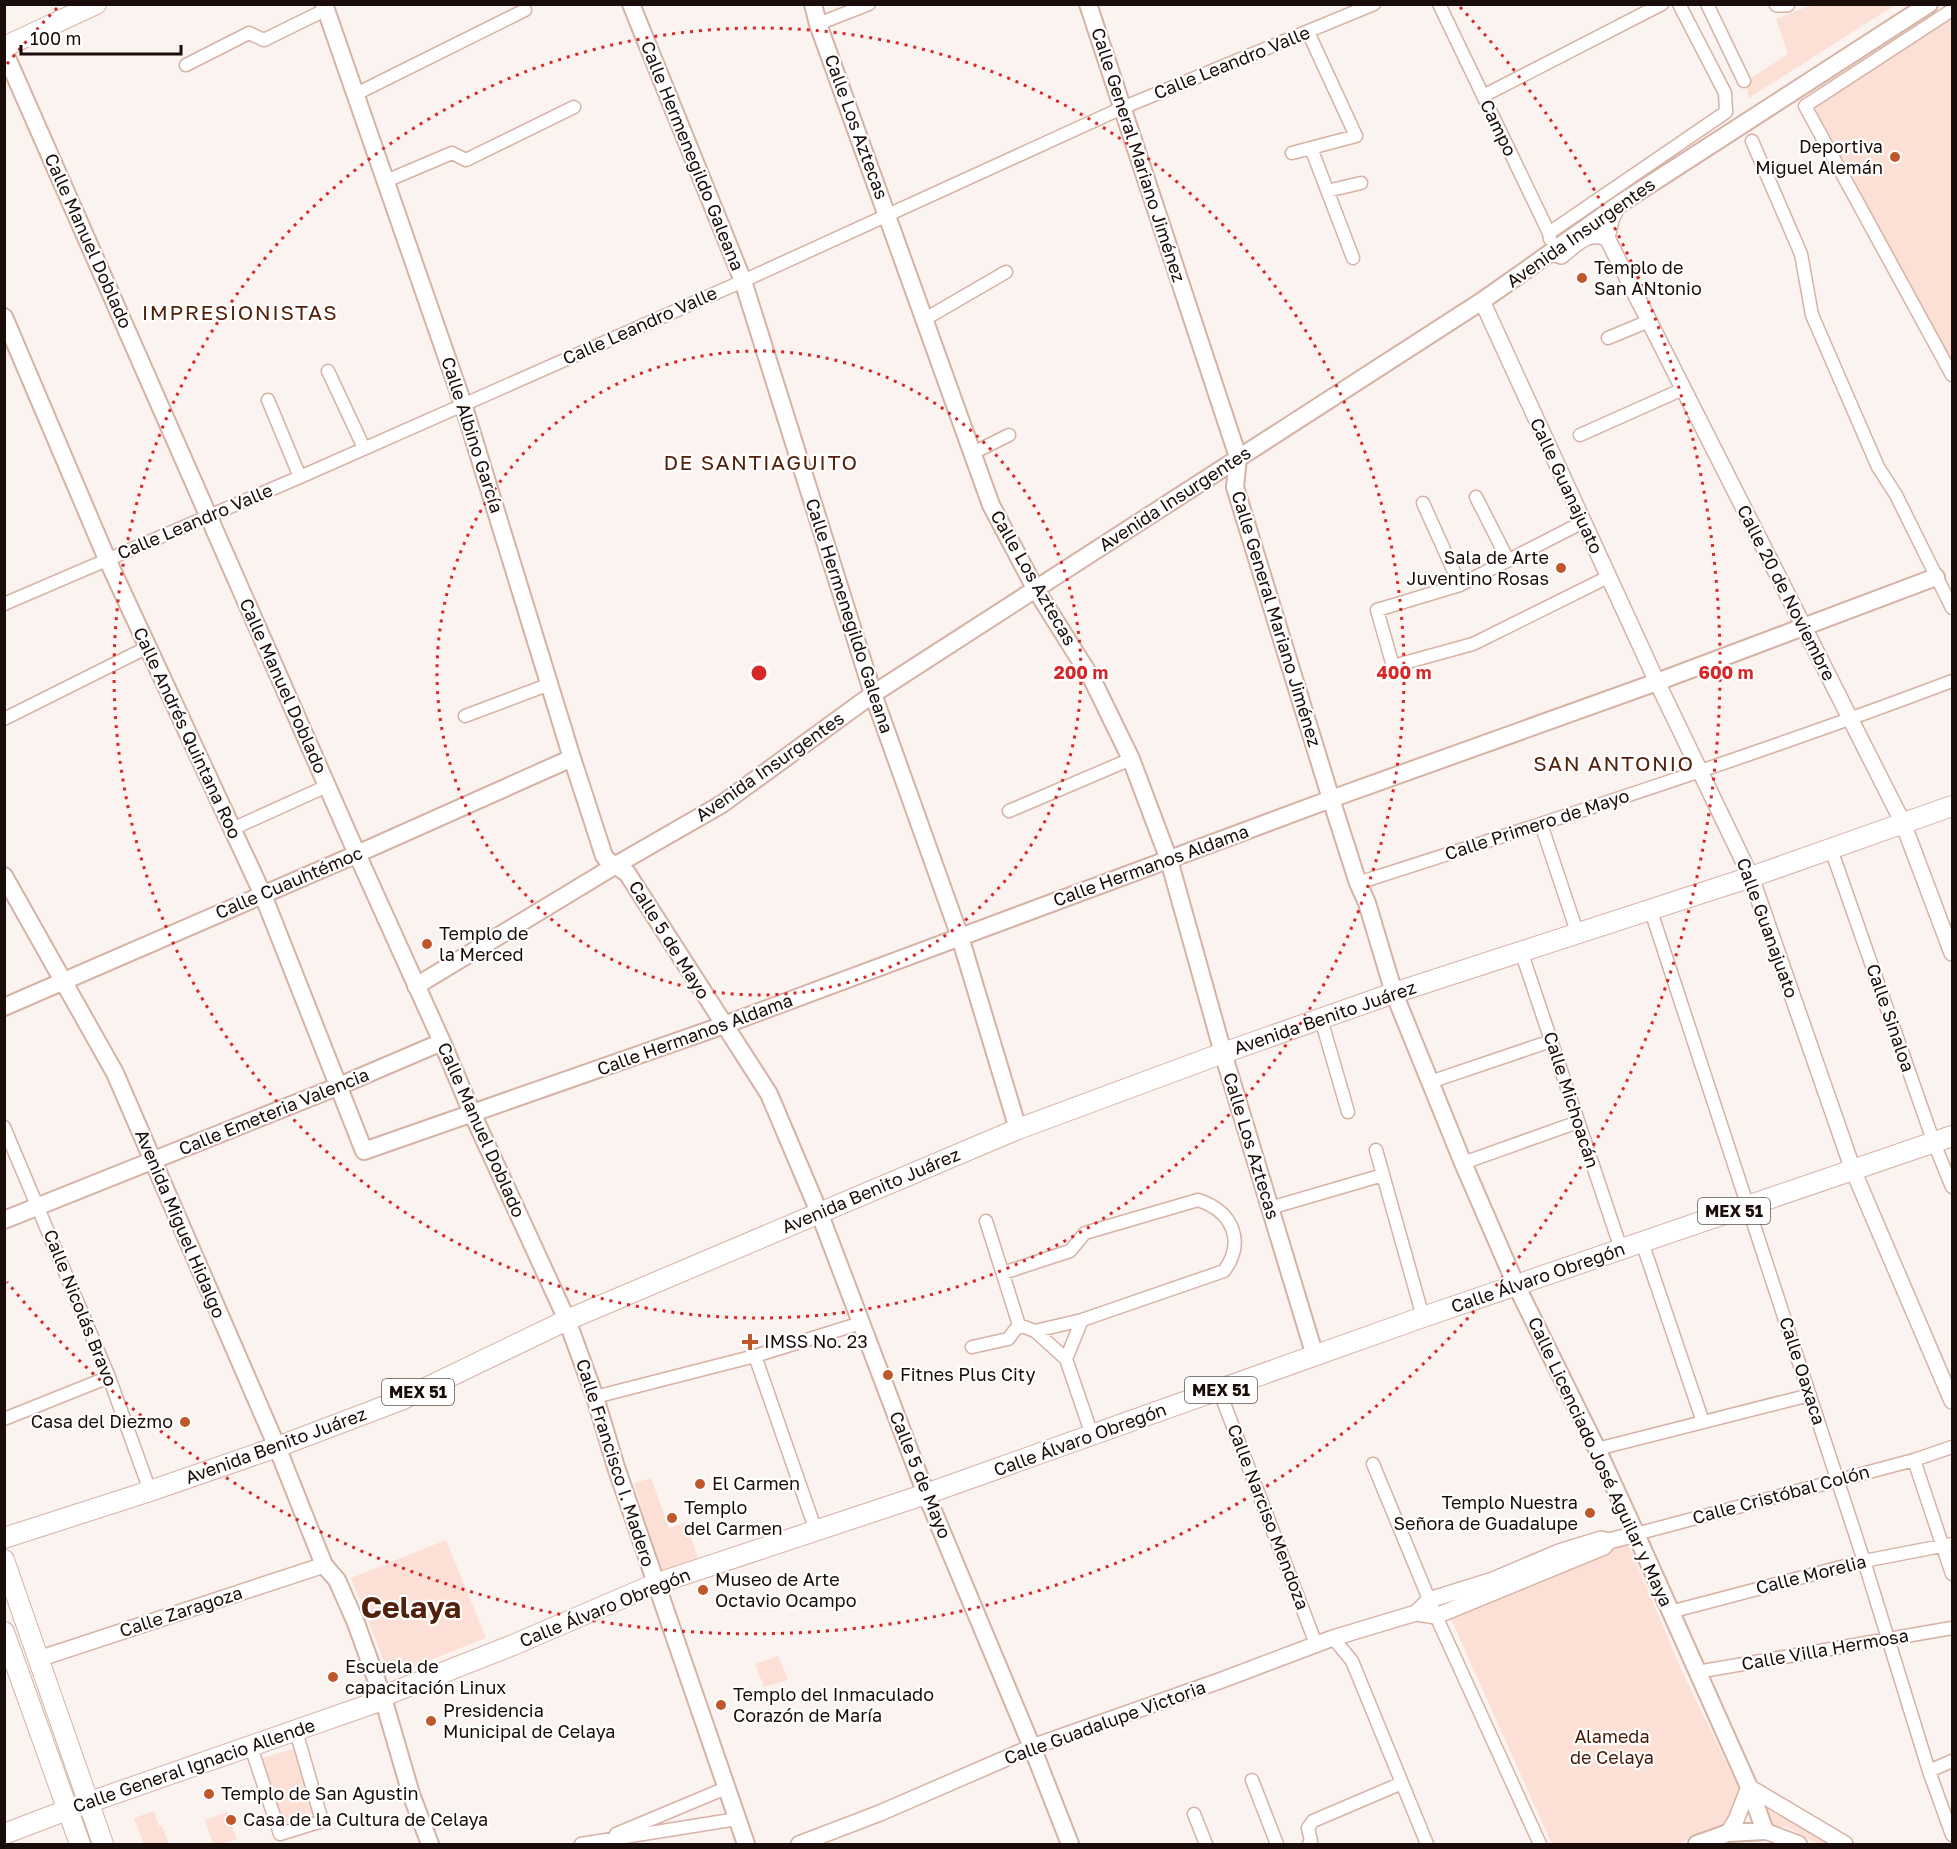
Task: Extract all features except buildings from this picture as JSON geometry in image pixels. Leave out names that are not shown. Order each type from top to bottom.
[{"type":"main road","points":[[4,49],[96,4]]},
{"type":"main road","name":"Calle Hermenegildo Galeana","points":[[631,4],[743,281],[873,694],[960,937],[1018,1129]]},
{"type":"main road","name":"Calle Los Aztecas","points":[[813,4],[818,24],[991,506],[1036,590],[1092,679],[1131,759],[1169,860],[1223,1053],[1315,1356]]},
{"type":"main road","name":"Calle General Mariano Jiménez","points":[[1088,4],[1238,458],[1235,488],[1330,799],[1367,903],[1394,993]]},
{"type":"main road","name":"Avenida Insurgentes","points":[[416,986],[722,804],[873,694],[1482,302],[1618,205],[1929,4]]},
{"type":"main road","name":"Calle Albino García","points":[[324,7],[463,404],[604,856],[616,865]]},
{"type":"main road","name":"Calle Manuel Doblado","points":[[4,49],[357,854],[567,1320]]},
{"type":"main road","name":"Calle Andrés Quintana Roo","points":[[4,317],[107,559],[263,895],[364,1151]]},
{"type":"main road","name":"Calle Hermanos Aldama","points":[[364,1151],[724,1025],[1330,799],[1657,682],[1936,577]]},
{"type":"main road","name":"Calle Cuauhtémoc","points":[[4,1006],[357,854],[572,758]]},
{"type":"main road","name":"Avenida Benito Juárez","points":[[4,1538],[277,1448],[401,1400],[567,1320],[1018,1129],[1394,993],[1751,877],[1953,806]]},
{"type":"main road","name":"Calle 5 de Mayo","points":[[616,865],[627,873],[769,1094],[819,1212],[926,1494],[1032,1747],[1070,1845]]},
{"type":"main road","name":"Avenida Miguel Hidalgo","points":[[4,876],[115,1073],[277,1448],[324,1565],[338,1580],[383,1698]]},
{"type":"main road","name":"Calle Licenciado José Aguilar y Maya","points":[[1394,993],[1463,1163],[1516,1285],[1636,1534],[1749,1787],[1768,1838]]},
{"type":"main road","name":"Calle Emeteria Valencia","points":[[4,1220],[152,1162],[442,1042]]},
{"type":"main road","name":"Calle Álvaro Obregón","points":[[383,1698],[656,1584],[926,1494],[1423,1317],[1953,1136]]},
{"type":"main road","name":"Calle Francisco I. Madero","points":[[567,1320],[595,1396],[616,1467],[746,1845]]},
{"type":"main road","points":[[4,1560],[103,1845]]},
{"type":"main road","points":[[7,1645],[80,1845]]},
{"type":"main road","points":[[383,1698],[411,1794],[430,1845]]},
{"type":"main road","name":"Calle General Ignacio Allende","points":[[4,1834],[383,1698]]},
{"type":"main road","points":[[1697,1845],[1728,1833],[1768,1838]]},
{"type":"street","points":[[818,24],[868,4]]},
{"type":"street","name":"Calle Leandro Valle","points":[[4,604],[300,477],[743,281],[1122,108],[1308,32],[1351,9],[1374,4]]},
{"type":"street","name":"Campo","points":[[1439,4],[1549,232],[1552,253]]},
{"type":"street","points":[[1483,96],[1662,4]]},
{"type":"street","points":[[1549,232],[1726,112],[1725,93],[1679,4]]},
{"type":"street","points":[[1707,4],[1744,81]]},
{"type":"street","points":[[186,65],[249,33],[264,40],[324,7]]},
{"type":"street","points":[[356,94],[525,10]]},
{"type":"street","points":[[1953,10],[1805,106],[1953,375]]},
{"type":"street","points":[[1292,153],[1356,136],[1308,32]]},
{"type":"street","points":[[386,181],[452,153],[466,160],[574,107]]},
{"type":"street","points":[[1752,141],[1801,254],[1812,315],[1878,467],[1896,495],[1953,608]]},
{"type":"street","points":[[1311,148],[1353,258]]},
{"type":"street","points":[[1327,191],[1361,183]]},
{"type":"street","points":[[1552,253],[1561,256],[1589,236],[1598,234],[1607,238],[1608,228],[1618,205]]},
{"type":"street","name":"Calle 20 de Noviembre","points":[[1607,238],[1903,824],[1953,953]]},
{"type":"street","points":[[925,319],[1006,272]]},
{"type":"street","name":"Calle Guanajuato","points":[[1482,302],[1699,772],[1751,877],[1853,1170],[1953,1401]]},
{"type":"street","points":[[1608,338],[1649,321]]},
{"type":"street","points":[[328,371],[364,448]]},
{"type":"street","points":[[1580,435],[1683,389]]},
{"type":"street","points":[[268,400],[300,477]]},
{"type":"street","points":[[973,453],[1009,435]]},
{"type":"street","points":[[1476,497],[1508,560]]},
{"type":"street","points":[[1423,504],[1460,585]]},
{"type":"street","points":[[1583,522],[1460,585],[1377,610],[1393,666],[1473,644],[1608,577]]},
{"type":"street","points":[[4,719],[148,647]]},
{"type":"street","name":"Calle Primero de Mayo","points":[[1358,883],[1699,772],[1850,720],[1953,681]]},
{"type":"street","points":[[465,716],[550,684]]},
{"type":"street","points":[[1009,811],[1131,759]]},
{"type":"street","points":[[232,829],[327,786]]},
{"type":"street","points":[[1541,824],[1577,932]]},
{"type":"street","name":"Calle Sinaloa","points":[[1831,849],[1934,1143],[1953,1187]]},
{"type":"street","name":"Calle Oaxaca","points":[[1650,908],[1838,1480],[1929,1771],[1953,1835]]},
{"type":"street","name":"Calle Michoacán","points":[[1521,951],[1621,1250]]},
{"type":"street","points":[[1321,1019],[1348,1112]]},
{"type":"street","points":[[1430,1082],[1551,1041]]},
{"type":"street","points":[[1463,1163],[1578,1122]]},
{"type":"street","name":"Calle Nicolás Bravo","points":[[4,1127],[109,1377],[150,1491]]},
{"type":"street","points":[[1376,1150],[1423,1317]]},
{"type":"street","points":[[1270,1208],[1383,1175]]},
{"type":"street","points":[[1003,1273],[1070,1251],[1085,1233],[1198,1200],[1213,1205],[1224,1216],[1233,1231],[1236,1245],[1232,1260],[1224,1271],[1082,1320],[1035,1331]]},
{"type":"street","points":[[986,1221],[1019,1325]]},
{"type":"street","points":[[1642,1242],[1702,1422]]},
{"type":"street","points":[[1066,1359],[1082,1320]]},
{"type":"street","points":[[595,1396],[755,1356],[861,1323]]},
{"type":"street","points":[[1019,1325],[1035,1331],[1066,1359],[1092,1436]]},
{"type":"street","points":[[972,1347],[1008,1339],[1019,1325]]},
{"type":"street","points":[[755,1356],[816,1531]]},
{"type":"street","points":[[4,1419],[109,1377]]},
{"type":"street","name":"Calle Narciso Mendoza","points":[[1219,1390],[1316,1644]]},
{"type":"street","points":[[1597,1449],[1810,1395]]},
{"type":"street","name":"Calle Cristóbal Colón","points":[[1609,1541],[1914,1460],[1953,1447]]},
{"type":"street","points":[[1914,1460],[1948,1545],[1953,1574]]},
{"type":"street","points":[[1373,1464],[1436,1616],[1540,1845]]},
{"type":"street","name":"Calle Guadalupe Victoria","points":[[1416,1613],[1429,1600],[1492,1580],[1559,1552],[1601,1539],[1609,1541]]},
{"type":"street","points":[[1436,1616],[1604,1547],[1609,1541]]},
{"type":"street","name":"Calle Morelia","points":[[1670,1612],[1864,1561],[1948,1545]]},
{"type":"street","name":"Calle Zaragoza","points":[[38,1659],[324,1565]]},
{"type":"street","name":"Calle Guadalupe Victoria","points":[[799,1845],[880,1813],[1032,1747],[1316,1644],[1416,1613],[1436,1616]]},
{"type":"street","name":"Calle Villa Hermosa","points":[[1697,1672],[1953,1628]]},
{"type":"street","points":[[1333,1638],[1352,1661],[1427,1845]]},
{"type":"street","points":[[251,1747],[280,1834],[322,1821],[296,1731]]},
{"type":"street","points":[[1929,1771],[1953,1761]]},
{"type":"street","points":[[1252,1780],[1277,1845]]},
{"type":"street","points":[[1309,1845],[1311,1841],[1308,1828],[1313,1821],[1402,1784]]},
{"type":"street","points":[[1728,1833],[1736,1820],[1749,1787],[1845,1845]]},
{"type":"street","points":[[599,1841],[726,1788]]},
{"type":"street","points":[[1194,1814],[1206,1845]]},
{"type":"street","points":[[581,1845],[737,1819]]},
{"type":"street","points":[[1768,1838],[1799,1845]]},
{"type":"green space","points":[[1811,5],[1895,5],[1749,98],[1745,82],[1788,54],[1776,19]]},
{"type":"green space","name":"Deportiva Miguel Alemán","points":[[1952,17],[1952,364],[1812,110]]},
{"type":"green space","points":[[651,1478],[669,1528],[686,1522],[699,1561],[660,1571],[634,1483]]},
{"type":"green space","points":[[446,1540],[486,1638],[390,1676],[351,1578]]},
{"type":"green space","name":"Alameda de Celaya","points":[[1628,1543],[1682,1671],[1740,1791],[1736,1811],[1720,1826],[1677,1844],[1552,1844],[1450,1617]]},
{"type":"green space","points":[[778,1656],[788,1680],[764,1687],[755,1664]]},
{"type":"green space","points":[[295,1748],[314,1813],[282,1825],[260,1759]]},
{"type":"green space","points":[[1760,1801],[1829,1844],[1817,1844],[1787,1827],[1773,1827],[1767,1821]]},
{"type":"green space","points":[[154,1811],[169,1844],[144,1844],[134,1818]]},
{"type":"green space","points":[[227,1812],[237,1839],[213,1844],[205,1820]]},
{"type":"place","name":"Deportiva Miguel Alemán","points":[[1895,157]]},
{"type":"place","name":"Templo de San ANtonio","points":[[1582,278]]},
{"type":"place","name":"Sala de Arte Juventino Rosas","points":[[1561,568]]},
{"type":"place","name":"Templo de la Merced","points":[[427,944]]},
{"type":"place","name":"IMSS No. 23","points":[[750,1342]]},
{"type":"place","name":"Fitnes Plus City","points":[[888,1375]]},
{"type":"place","name":"Casa del Diezmo","points":[[185,1422]]},
{"type":"place","name":"El Carmen","points":[[700,1484]]},
{"type":"place","name":"Templo Nuestra Señora de Guadalupe","points":[[1590,1513]]},
{"type":"place","name":"Templo del Carmen","points":[[672,1518]]},
{"type":"place","name":"Museo de Arte Octavio Ocampo","points":[[703,1590]]},
{"type":"place","name":"Escuela de capacitación Linux","points":[[333,1677]]},
{"type":"place","name":"Templo del Inmaculado Corazón de María","points":[[721,1705]]},
{"type":"place","name":"Presidencia Municipal de Celaya","points":[[431,1721]]},
{"type":"place","name":"Templo de San Agustin","points":[[209,1794]]},
{"type":"place","name":"Casa de la Cultura de Celaya","points":[[231,1820]]},
{"type":"district","name":"IMPRESIONISTAS","points":[[240,313]]},
{"type":"district","name":"DE SANTIAGUITO","points":[[761,463]]},
{"type":"district","name":"SAN ANTONIO","points":[[1614,764]]},
{"type":"district","name":"Celaya","points":[[411,1608]]}]
